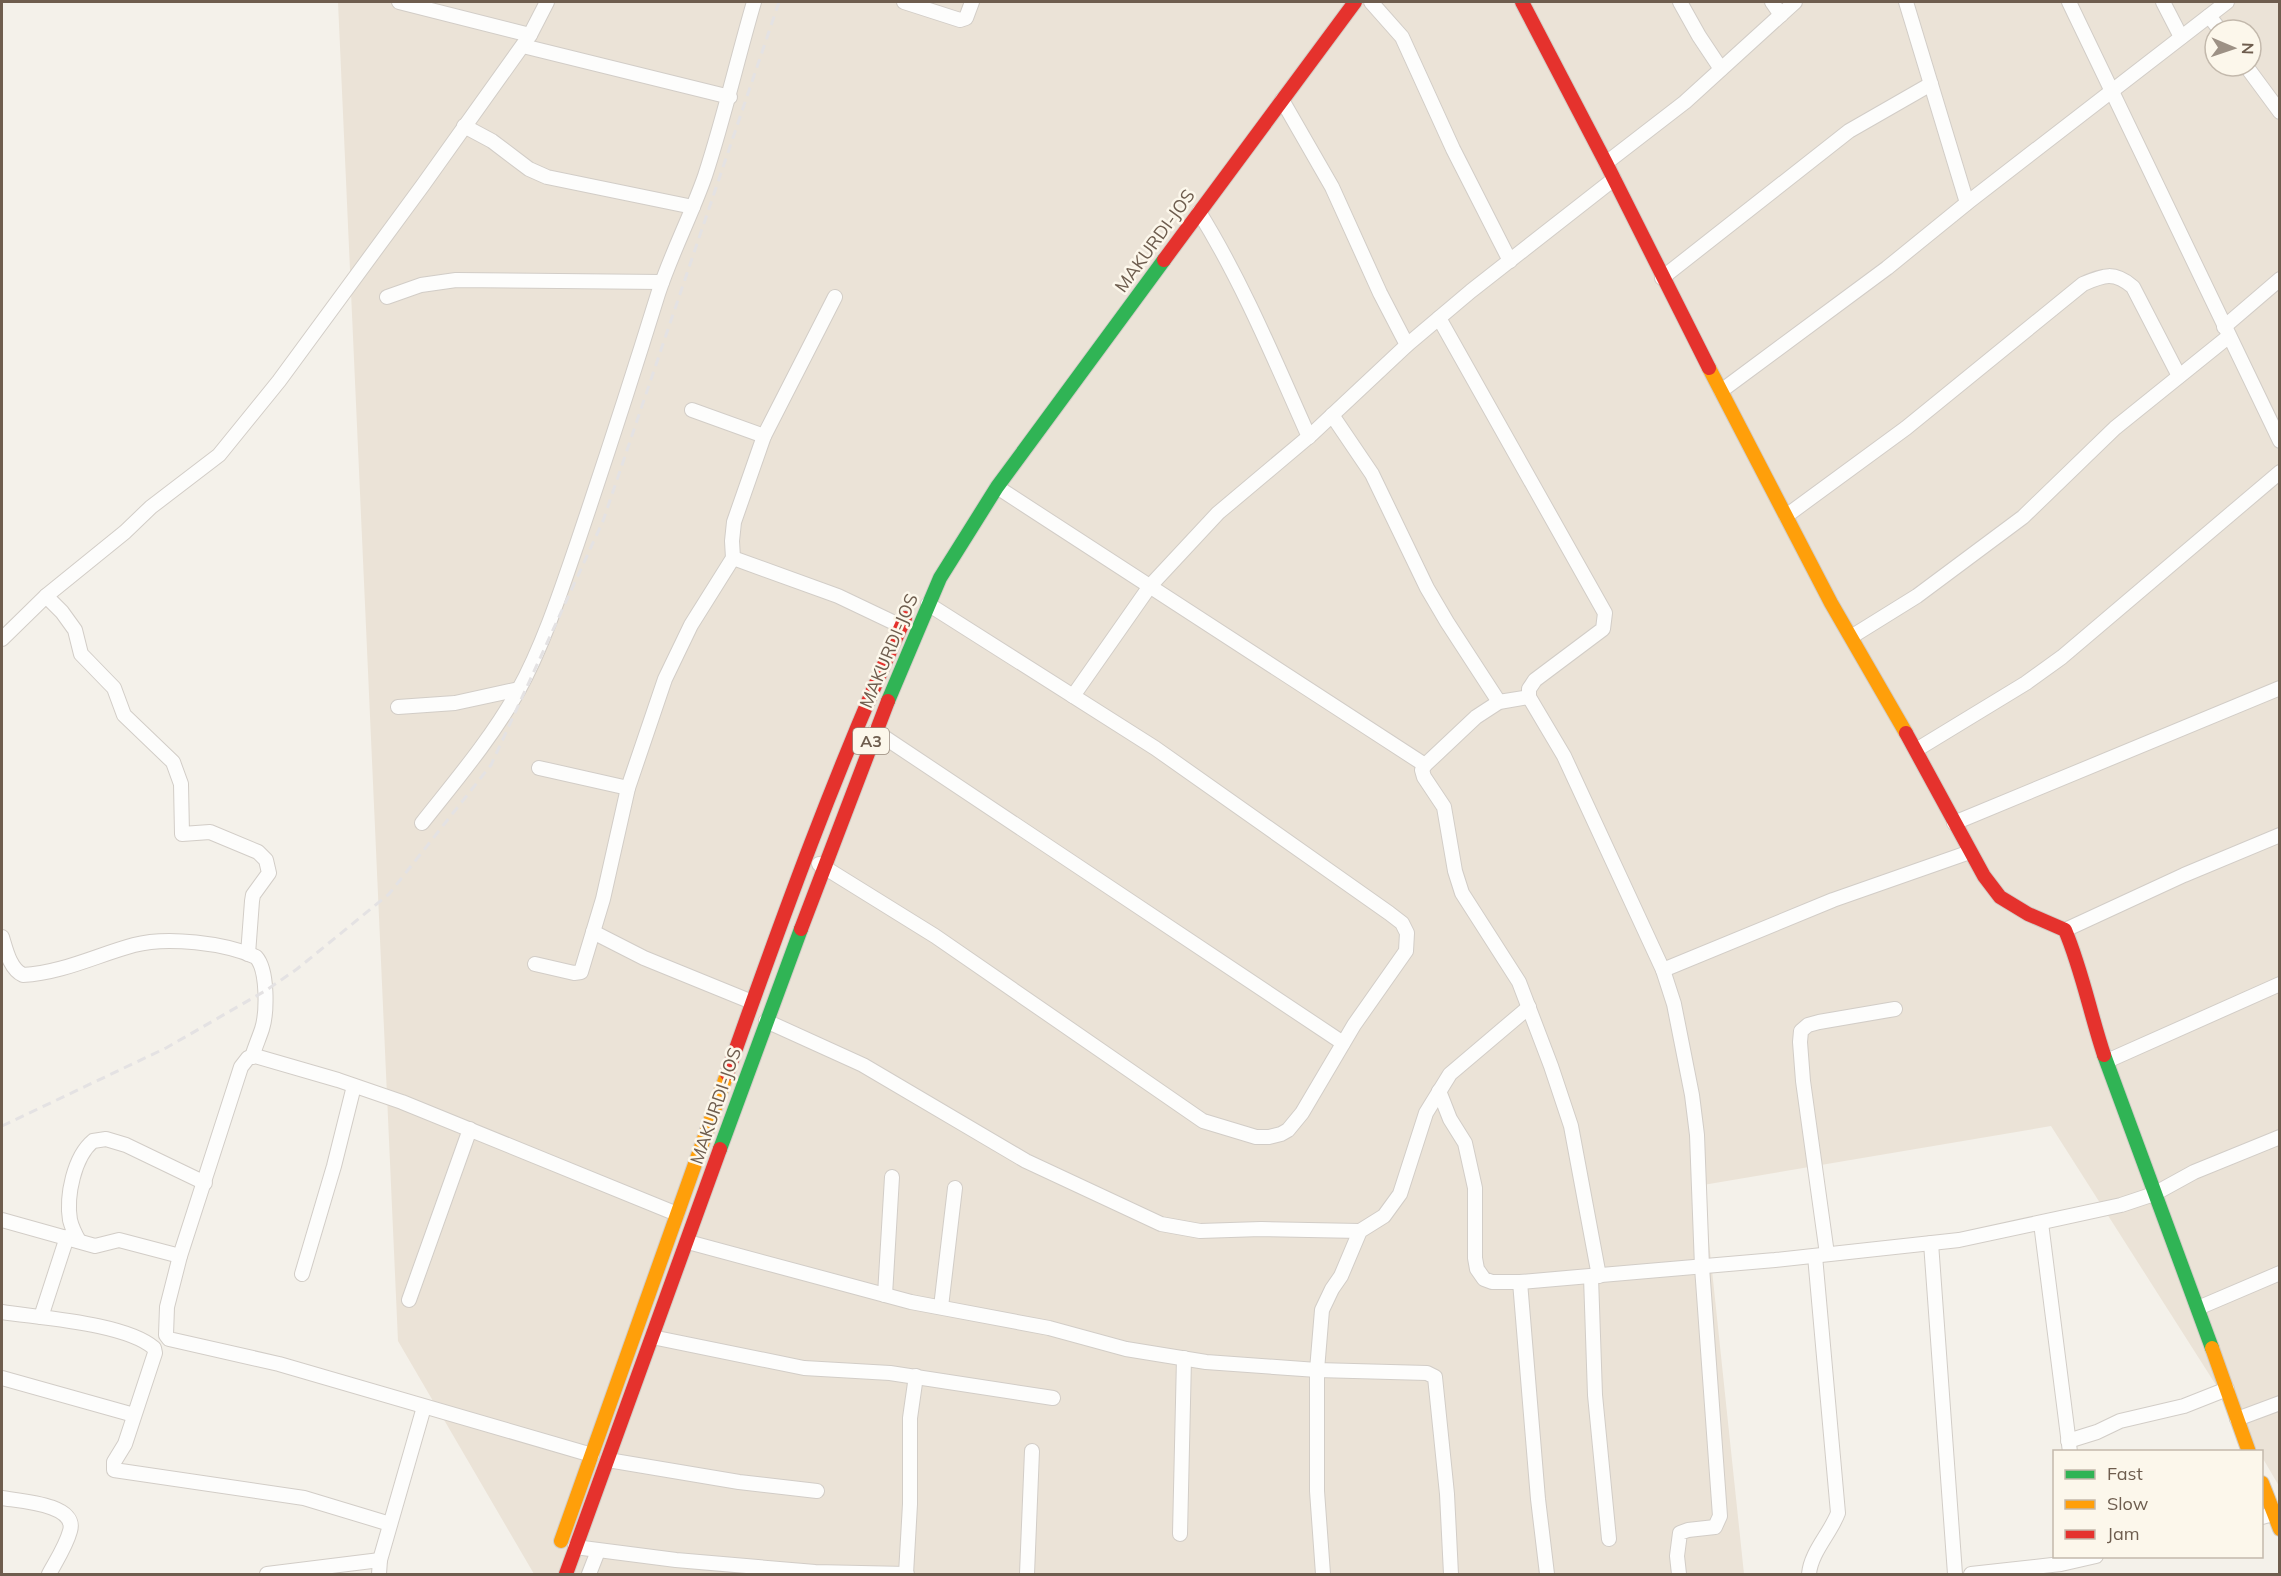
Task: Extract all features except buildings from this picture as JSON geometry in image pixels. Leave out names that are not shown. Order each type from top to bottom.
[{"type":"main road","name":"MAKURDI-JOS","points":[[566,1575],[766,1021],[875,730],[940,578],[997,487],[1355,2]]},
{"type":"main road","points":[[1522,2],[1785,516],[1984,876],[2000,897],[2028,914],[2065,930],[2076,956],[2094,1026],[2248,1450]]},
{"type":"main road","name":"MAKURDI-JOS","points":[[556,1557],[752,1002],[882,666],[910,607]]},
{"type":"main road","points":[[2263,1486],[2274,1520]]},
{"type":"street","points":[[399,2],[526,41],[730,97]]},
{"type":"street","points":[[2,639],[46,596],[125,532],[151,507],[219,455],[292,363],[526,41],[547,2]]},
{"type":"street","points":[[422,823],[456,782],[519,689],[567,572],[662,282],[693,207],[730,97],[754,2]]},
{"type":"street","points":[[904,2],[962,20],[966,18],[972,2]]},
{"type":"street","points":[[1371,2],[1402,37],[1453,149],[1510,261]]},
{"type":"street","points":[[1680,2],[1721,69]]},
{"type":"street","points":[[1772,2],[1780,15]]},
{"type":"street","points":[[1606,163],[1685,102],[1795,2]]},
{"type":"street","points":[[1905,2],[1967,203]]},
{"type":"street","points":[[2070,2],[2280,441]]},
{"type":"street","points":[[2163,2],[2181,37]]},
{"type":"street","points":[[1721,391],[1887,268],[2111,90],[2227,2]]},
{"type":"street","points":[[2255,78],[2280,112]]},
{"type":"street","points":[[1662,278],[1849,131],[1931,84]]},
{"type":"street","points":[[1282,100],[1332,188],[1380,293],[1407,345]]},
{"type":"street","points":[[464,126],[492,141],[529,169],[547,177],[693,207]]},
{"type":"street","points":[[1073,696],[1150,586],[1218,513],[1309,437],[1439,318],[1614,179]]},
{"type":"street","points":[[1199,212],[1221,246],[1245,294],[1309,437]]},
{"type":"street","points":[[1785,516],[1906,428],[2083,284],[2101,276],[2115,276],[2124,279],[2133,287],[2179,376]]},
{"type":"street","points":[[1851,637],[1917,596],[2023,517],[2115,428],[2179,376],[2280,279]]},
{"type":"street","points":[[387,297],[421,285],[456,280],[662,282]]},
{"type":"street","points":[[535,964],[578,973],[583,967],[603,899],[628,788],[665,679],[691,625],[733,558],[734,522],[764,436],[835,297]]},
{"type":"street","points":[[1439,318],[1605,613],[1603,629],[1535,680],[1529,688],[1529,697],[1564,756],[1663,970],[1674,1004],[1692,1095],[1697,1135],[1702,1267],[1720,1516],[1715,1527],[1680,1533],[1677,1556],[1679,1575]]},
{"type":"street","points":[[692,410],[764,436]]},
{"type":"street","points":[[1332,415],[1372,474],[1427,588],[1499,702]]},
{"type":"street","points":[[1916,750],[2026,683],[2062,657],[2280,472]]},
{"type":"street","points":[[997,487],[1425,765]]},
{"type":"street","points":[[733,558],[838,596],[901,626]]},
{"type":"street","points":[[46,596],[75,630],[81,654],[114,688],[124,715],[173,762],[181,784],[182,834],[210,832],[258,852],[267,860],[270,873],[253,895],[248,954]]},
{"type":"street","points":[[806,858],[935,936],[1203,1121],[1256,1137],[1274,1136],[1288,1130],[1302,1113],[1343,1043],[1406,951],[1407,933],[1401,923],[1155,748],[928,604]]},
{"type":"street","points":[[1954,823],[2280,688]]},
{"type":"street","points":[[399,706],[455,703],[482,699],[519,689]]},
{"type":"street","points":[[1529,697],[1499,702],[1476,717],[1422,770],[1424,777],[1444,807],[1455,871],[1462,893],[1519,981],[1571,1126],[1595,1276],[1595,1395],[1609,1539]]},
{"type":"street","points":[[875,730],[1343,1043]]},
{"type":"street","points":[[539,768],[628,788]]},
{"type":"street","points":[[2065,930],[2184,875],[2280,835]]},
{"type":"street","points":[[1663,970],[1833,900],[1970,852]]},
{"type":"street","points":[[593,932],[644,958],[752,1002]]},
{"type":"street","points":[[2,937],[8,957],[17,972],[23,975],[56,970],[134,945],[162,941],[227,948],[256,957],[261,964],[265,991],[263,1027],[252,1057]]},
{"type":"street","points":[[2107,1061],[2280,984]]},
{"type":"street","points":[[766,1021],[863,1065],[1026,1161],[1161,1224],[1200,1231],[1261,1229],[1360,1231],[1384,1216],[1400,1194],[1426,1113],[1450,1074],[1529,1007]]},
{"type":"street","points":[[1809,1575],[1815,1555],[1838,1513],[1821,1255],[1803,1081],[1801,1031],[1808,1025],[1819,1022],[1895,1009]]},
{"type":"street","points":[[592,1455],[279,1364],[169,1339],[166,1335],[167,1307],[180,1256],[241,1067],[244,1061],[252,1057],[262,1058],[354,1086],[471,1129],[677,1214]]},
{"type":"street","points":[[302,1274],[334,1166],[354,1086]]},
{"type":"street","points":[[1439,1091],[1450,1119],[1465,1143],[1475,1188],[1477,1269],[1484,1279],[1492,1282],[1520,1282],[1702,1267],[1959,1240],[2121,1205],[2154,1194],[2194,1172],[2280,1137]]},
{"type":"street","points":[[1426,1113],[1450,1119]]},
{"type":"street","points":[[409,1300],[471,1129]]},
{"type":"street","points":[[41,1317],[73,1237],[69,1196],[81,1155],[93,1141],[106,1139],[126,1145],[205,1183]]},
{"type":"street","points":[[885,1295],[892,1178]]},
{"type":"street","points":[[941,1307],[955,1188]]},
{"type":"street","points":[[2,1220],[73,1237],[95,1246],[119,1240],[180,1256]]},
{"type":"street","points":[[2041,1223],[2069,1446],[2120,1421],[2184,1406],[2227,1389]]},
{"type":"street","points":[[1323,1575],[1317,1491],[1317,1370],[1322,1310],[1341,1276],[1360,1231]]},
{"type":"street","points":[[687,1242],[885,1295],[1049,1328],[1126,1349],[1206,1362],[1317,1370],[1427,1373],[1435,1377],[1447,1494],[1451,1575]]},
{"type":"street","points":[[1931,1243],[1955,1575]]},
{"type":"street","points":[[2198,1308],[2280,1273]]},
{"type":"street","points":[[1520,1282],[1538,1499],[1547,1575]]},
{"type":"street","points":[[2,1312],[84,1323],[141,1340],[154,1348],[155,1353],[124,1444],[114,1462],[116,1470],[304,1498],[390,1524]]},
{"type":"street","points":[[652,1337],[804,1368],[916,1376],[1053,1398]]},
{"type":"street","points":[[1180,1534],[1184,1358]]},
{"type":"street","points":[[575,1547],[676,1560],[816,1573],[907,1574],[910,1418],[916,1376]]},
{"type":"street","points":[[2,1378],[134,1415]]},
{"type":"street","points":[[2237,1419],[2280,1403]]},
{"type":"street","points":[[267,1575],[380,1568],[390,1524],[424,1407]]},
{"type":"street","points":[[1027,1575],[1032,1451]]},
{"type":"street","points":[[608,1460],[739,1482],[816,1491]]},
{"type":"street","points":[[2,1498],[50,1508],[68,1515],[70,1531],[50,1575]]},
{"type":"street","points":[[589,1575],[598,1551]]},
{"type":"street","points":[[1971,1575],[2061,1564],[2089,1558]]},
{"type":"shaded area","points":[[338,2],[2279,2],[2279,1486],[2263,1459],[2263,1450],[2257,1450],[2051,1126],[1703,1185],[1744,1574],[534,1574],[398,1341]]},
{"type":"railway","points":[[2,1126],[166,1048],[265,991],[297,969],[389,894],[491,765],[603,521],[779,2]]},
{"type":"traffic: fast","points":[[888,701],[940,578],[997,487],[1164,260]]},
{"type":"traffic: fast","points":[[720,1149],[801,929]]},
{"type":"traffic: fast","points":[[2104,1055],[2212,1348]]},
{"type":"traffic: slow","points":[[1709,368],[1831,603],[1906,733]]},
{"type":"traffic: slow","points":[[561,1541],[727,1074]]},
{"type":"traffic: slow","points":[[2212,1348],[2248,1450]]},
{"type":"traffic: slow","points":[[2263,1486],[2280,1529]]},
{"type":"traffic: jam","points":[[1164,260],[1355,2]]},
{"type":"traffic: jam","points":[[1522,2],[1709,368]]},
{"type":"traffic: jam","points":[[727,1074],[833,787],[905,618]]},
{"type":"traffic: jam","points":[[801,929],[888,701]]},
{"type":"traffic: jam","points":[[1906,733],[1984,876],[2000,897],[2028,914],[2065,930],[2104,1055]]},
{"type":"traffic: jam","points":[[566,1574],[720,1149]]}]
